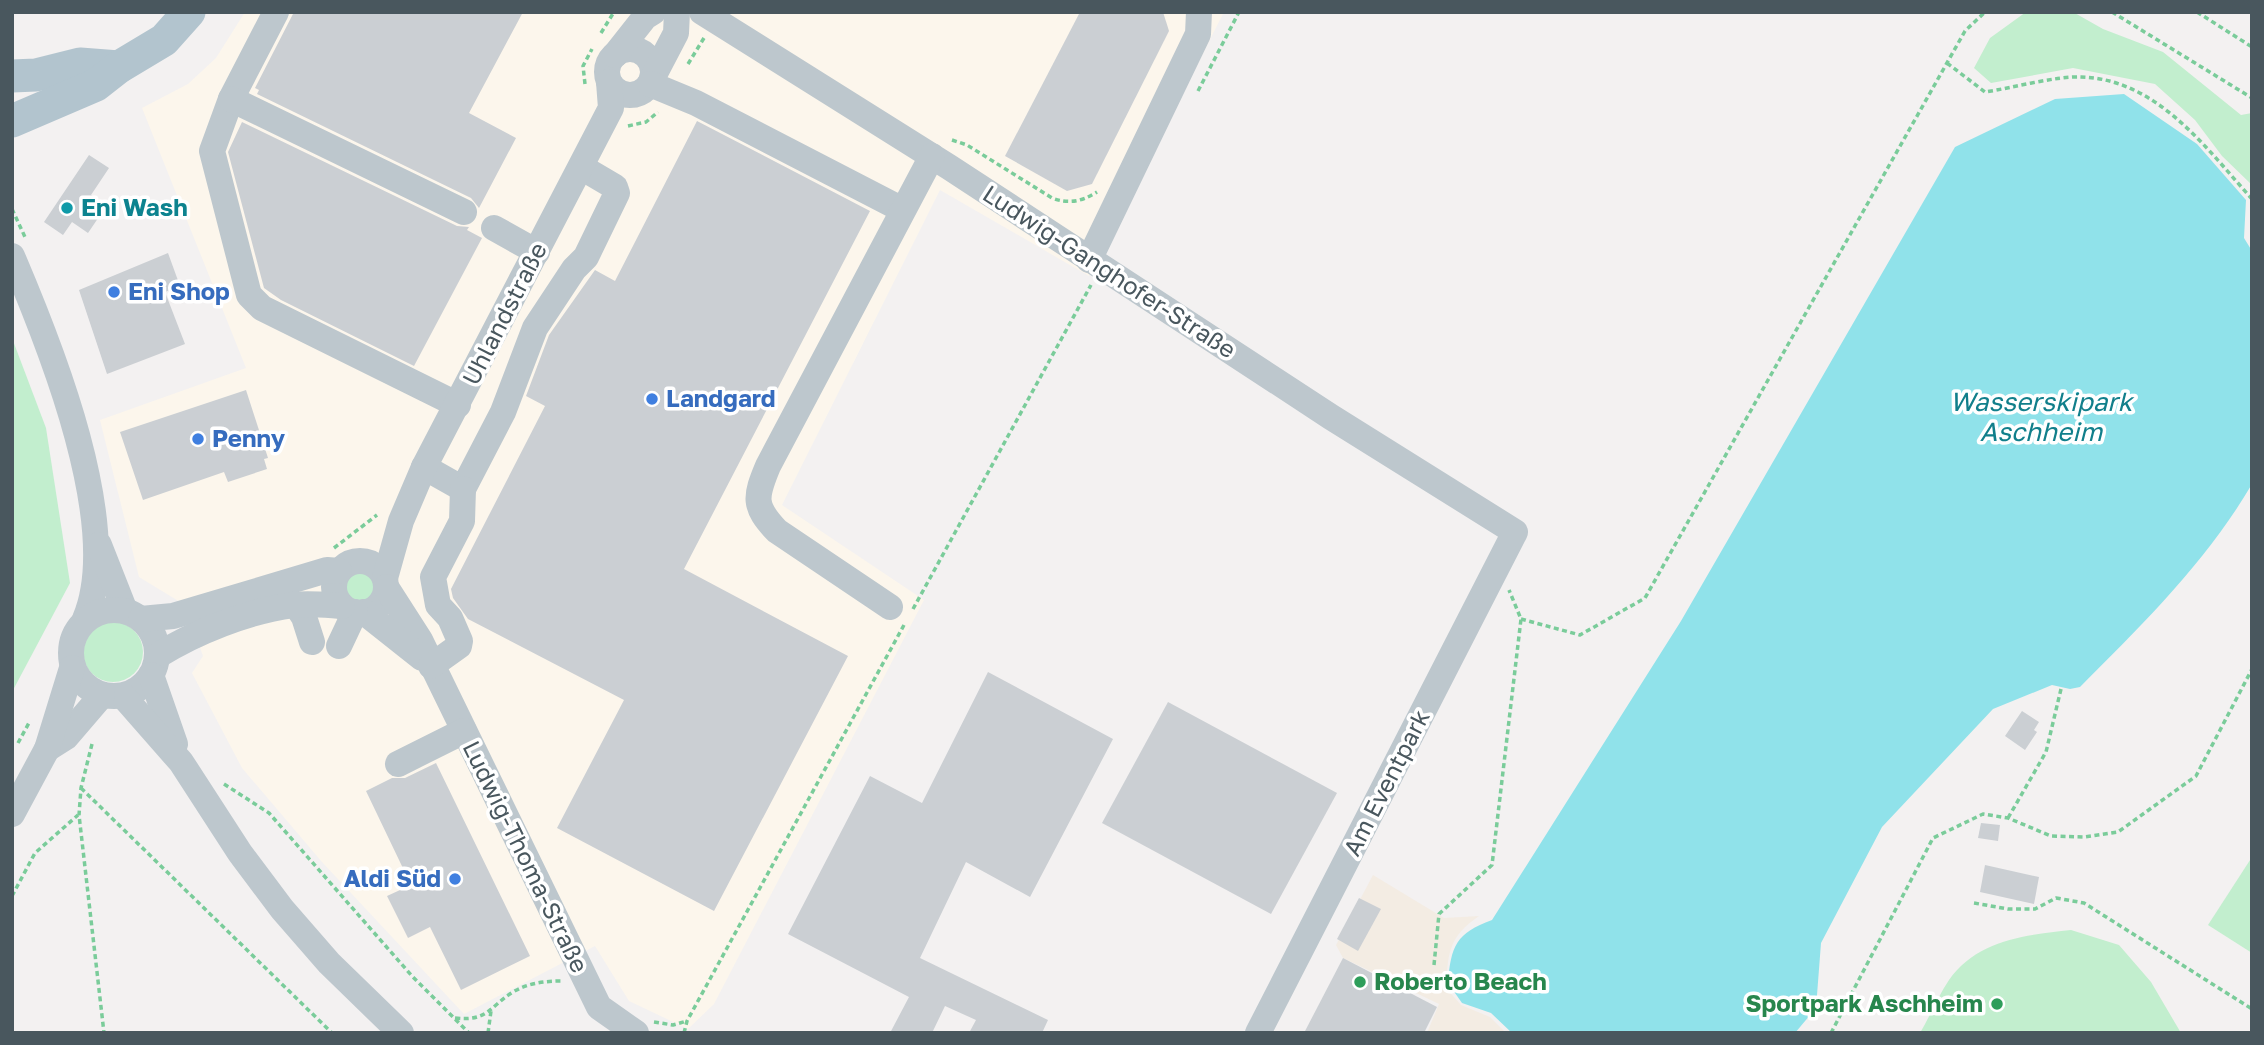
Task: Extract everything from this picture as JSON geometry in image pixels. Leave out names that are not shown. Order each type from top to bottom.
[{"type":"main road","points":[[12,121],[96,85],[119,67],[164,40],[189,12]]},
{"type":"main road","points":[[12,76],[36,75],[80,64],[119,67]]},
{"type":"main road","points":[[12,95],[119,67]]},
{"type":"street","points":[[276,12],[232,99],[212,151],[249,295],[262,308],[458,405]]},
{"type":"street","points":[[598,88],[615,55],[645,17],[653,12]]},
{"type":"street","points":[[598,88],[611,108],[652,87],[676,33],[677,12]]},
{"type":"street","name":"Ludwig-Ganghofer-Straße","points":[[708,16],[936,146],[1095,263],[1515,532]]},
{"type":"street","points":[[1095,263],[1203,19]]},
{"type":"street","points":[[615,55],[625,50],[642,53],[652,67],[652,87]]},
{"type":"street","points":[[598,88],[621,94],[652,87],[901,209]]},
{"type":"street","points":[[232,99],[464,212]]},
{"type":"street","name":"Uhlandstraße","points":[[339,561],[392,513],[425,467],[611,108]]},
{"type":"street","points":[[890,607],[777,531],[761,515],[757,498],[768,466],[936,146]]},
{"type":"street","points":[[431,666],[459,646],[460,641],[450,618],[438,605],[433,576],[462,521],[463,489],[503,412],[535,327],[574,269],[586,257],[617,193],[615,187],[581,167]]},
{"type":"street","points":[[494,228],[537,252]]},
{"type":"street","points":[[12,256],[51,348],[68,405],[96,541],[94,599],[71,642],[72,667],[47,749],[12,814]]},
{"type":"street","points":[[425,467],[463,489]]},
{"type":"street","name":"Uhlandstraße","points":[[339,646],[354,610],[380,604],[386,582],[392,513]]},
{"type":"street","name":"Am Eventpark","points":[[1258,1033],[1515,532]]},
{"type":"street","points":[[96,541],[133,615],[150,629],[154,666],[181,762]]},
{"type":"street","points":[[85,620],[97,612],[173,616],[327,569],[339,561],[374,565],[386,582]]},
{"type":"street","points":[[339,561],[334,588],[354,610]]},
{"type":"street","name":"Ludwig-Thoma-Straße","points":[[386,582],[413,626],[599,1007],[642,1026]]},
{"type":"street","points":[[47,749],[65,737],[81,718],[112,696],[144,685],[154,666],[182,641],[270,609],[296,605],[354,610]]},
{"type":"street","points":[[296,605],[304,617],[312,642]]},
{"type":"street","name":"Ludwig-Thoma-Straße","points":[[354,610],[398,636],[431,666]]},
{"type":"street","points":[[72,667],[79,680],[112,696],[181,762],[240,853],[282,909],[328,963],[401,1033]]},
{"type":"street","points":[[398,764],[464,731]]},
{"type":"path","points":[[598,88],[583,66],[614,12]]},
{"type":"path","points":[[1197,94],[1239,12]]},
{"type":"path","points":[[1521,619],[1580,635],[1645,598],[1947,62],[1965,31],[1985,12]]},
{"type":"path","points":[[2112,12],[2252,98]]},
{"type":"path","points":[[2197,12],[2252,47]]},
{"type":"path","points":[[620,134],[628,127],[653,118],[652,87],[708,16]]},
{"type":"path","points":[[1947,62],[1985,92],[2081,76],[2126,86],[2167,108],[2252,199]]},
{"type":"path","points":[[936,146],[967,145],[1066,203],[1086,199],[1099,190]]},
{"type":"path","points":[[684,1033],[687,1021],[1095,263]]},
{"type":"path","points":[[339,561],[334,548],[373,521],[392,513]]},
{"type":"path","points":[[1434,965],[1439,914],[1492,865],[1521,619],[1499,566]]},
{"type":"path","points":[[1831,1033],[1933,838],[1983,814],[2008,818],[2051,836],[2085,837],[2118,832],[2196,776],[2252,669]]},
{"type":"path","points":[[2008,818],[2046,752],[2061,689]]},
{"type":"path","points":[[81,718],[91,729],[93,740],[81,788],[79,815],[104,1033]]},
{"type":"path","points":[[218,780],[269,813],[412,976],[469,1033]]},
{"type":"path","points":[[81,788],[332,1033]]},
{"type":"path","points":[[12,896],[35,853],[47,839],[79,815]]},
{"type":"path","points":[[1974,903],[2008,909],[2035,909],[2056,898],[2084,903],[2252,1009]]},
{"type":"path","points":[[453,1017],[468,1019],[491,1012],[516,990],[541,981],[584,980]]},
{"type":"path","points":[[488,1033],[491,1012]]},
{"type":"path","points":[[642,1026],[673,1025],[687,1021]]},
{"type":"shaded area","points":[[245,12],[1224,12],[1089,276],[940,190],[782,505],[924,600],[714,1004],[688,1029],[629,1001],[595,946],[464,1014],[322,862],[242,768],[192,673],[203,656],[185,605],[139,577],[100,420],[246,368],[142,108],[188,84],[216,58]]},
{"type":"green space","points":[[2026,12],[2073,12],[2103,29],[2163,52],[2241,115],[2252,113],[2252,185],[2222,156],[2195,120],[2155,84],[2073,68],[1991,83],[1974,68],[1990,38]]},
{"type":"green space","points":[[12,338],[46,428],[70,583],[12,692]]},
{"type":"green space","points":[[360,573],[370,577],[374,587],[370,597],[360,601],[350,597],[346,587],[350,577]]},
{"type":"green space","points":[[113,622],[130,627],[138,635],[143,652],[138,669],[130,677],[113,682],[96,677],[88,669],[83,652],[88,635],[96,627]]},
{"type":"green space","points":[[2252,857],[2252,953],[2208,925]]},
{"type":"green space","points":[[2071,930],[2119,945],[2151,982],[2181,1033],[1920,1033],[1949,980],[1974,956],[2020,937]]},
{"type":"sand","points":[[1373,875],[1444,918],[1479,916],[1455,939],[1449,956],[1446,988],[1461,1005],[1490,1017],[1506,1033],[1427,1033],[1439,1004],[1343,958],[1336,945]]},
{"type":"water","name":"Wasserskipark Aschheim","points":[[2124,94],[2197,144],[2246,200],[2244,238],[2252,251],[2252,484],[2215,539],[2150,616],[2080,687],[2070,689],[2052,685],[1993,709],[1882,827],[1821,943],[1816,1008],[1795,1033],[1512,1033],[1491,1013],[1462,1003],[1448,983],[1451,959],[1458,942],[1470,930],[1492,920],[1681,621],[1955,147],[2055,99]]},
{"type":"building","points":[[294,12],[523,12],[469,113],[516,138],[479,208],[471,198],[257,94],[259,90],[255,88]]},
{"type":"building","points":[[1080,12],[1163,12],[1169,31],[1092,184],[1067,191],[1005,156]]},
{"type":"building","name":"Landgard","points":[[697,121],[870,211],[684,569],[848,656],[714,911],[557,828],[624,700],[468,619],[453,598],[451,589],[545,406],[526,396],[549,335],[595,270],[615,281]]},
{"type":"building","points":[[242,122],[457,226],[469,227],[467,230],[482,238],[414,366],[281,300],[264,288],[228,152]]},
{"type":"building","name":"Eni Wash","points":[[89,155],[109,168],[91,195],[107,205],[88,233],[72,222],[63,235],[44,222]]},
{"type":"building","points":[[168,253],[180,286],[165,292],[185,344],[107,374],[79,290]]},
{"type":"building","points":[[246,390],[268,458],[264,459],[267,469],[228,482],[224,472],[143,500],[120,432]]},
{"type":"building","points":[[988,672],[1113,739],[1030,897],[966,862],[920,958],[1048,1020],[1042,1033],[969,1033],[976,1020],[945,1006],[932,1033],[890,1033],[909,997],[788,934],[870,776],[922,803]]},
{"type":"building","points":[[1168,702],[1337,793],[1271,914],[1102,823]]},
{"type":"building","points":[[2022,711],[2039,722],[2034,730],[2037,732],[2025,750],[2005,736]]},
{"type":"building","points":[[436,763],[530,956],[461,990],[430,927],[408,938],[387,896],[411,885],[366,791],[392,778],[405,778]]},
{"type":"building","points":[[1981,823],[2000,825],[1998,841],[1978,838]]},
{"type":"building","points":[[1985,865],[2039,877],[2034,904],[1980,892]]},
{"type":"building","points":[[1359,898],[1381,909],[1358,951],[1337,939]]},
{"type":"building","name":"Roberto Beach","points":[[1343,958],[1437,1007],[1424,1033],[1304,1033]]},
{"type":"place","name":"Eni Wash","points":[[67,208]]},
{"type":"place","name":"Eni Shop","points":[[114,292]]},
{"type":"place","name":"Landgard","points":[[652,399]]},
{"type":"place","name":"Penny","points":[[198,439]]},
{"type":"place","name":"Aldi Süd","points":[[455,879]]},
{"type":"place","name":"Roberto Beach","points":[[1360,982]]},
{"type":"place","name":"Sportpark Aschheim","points":[[1997,1004]]}]
